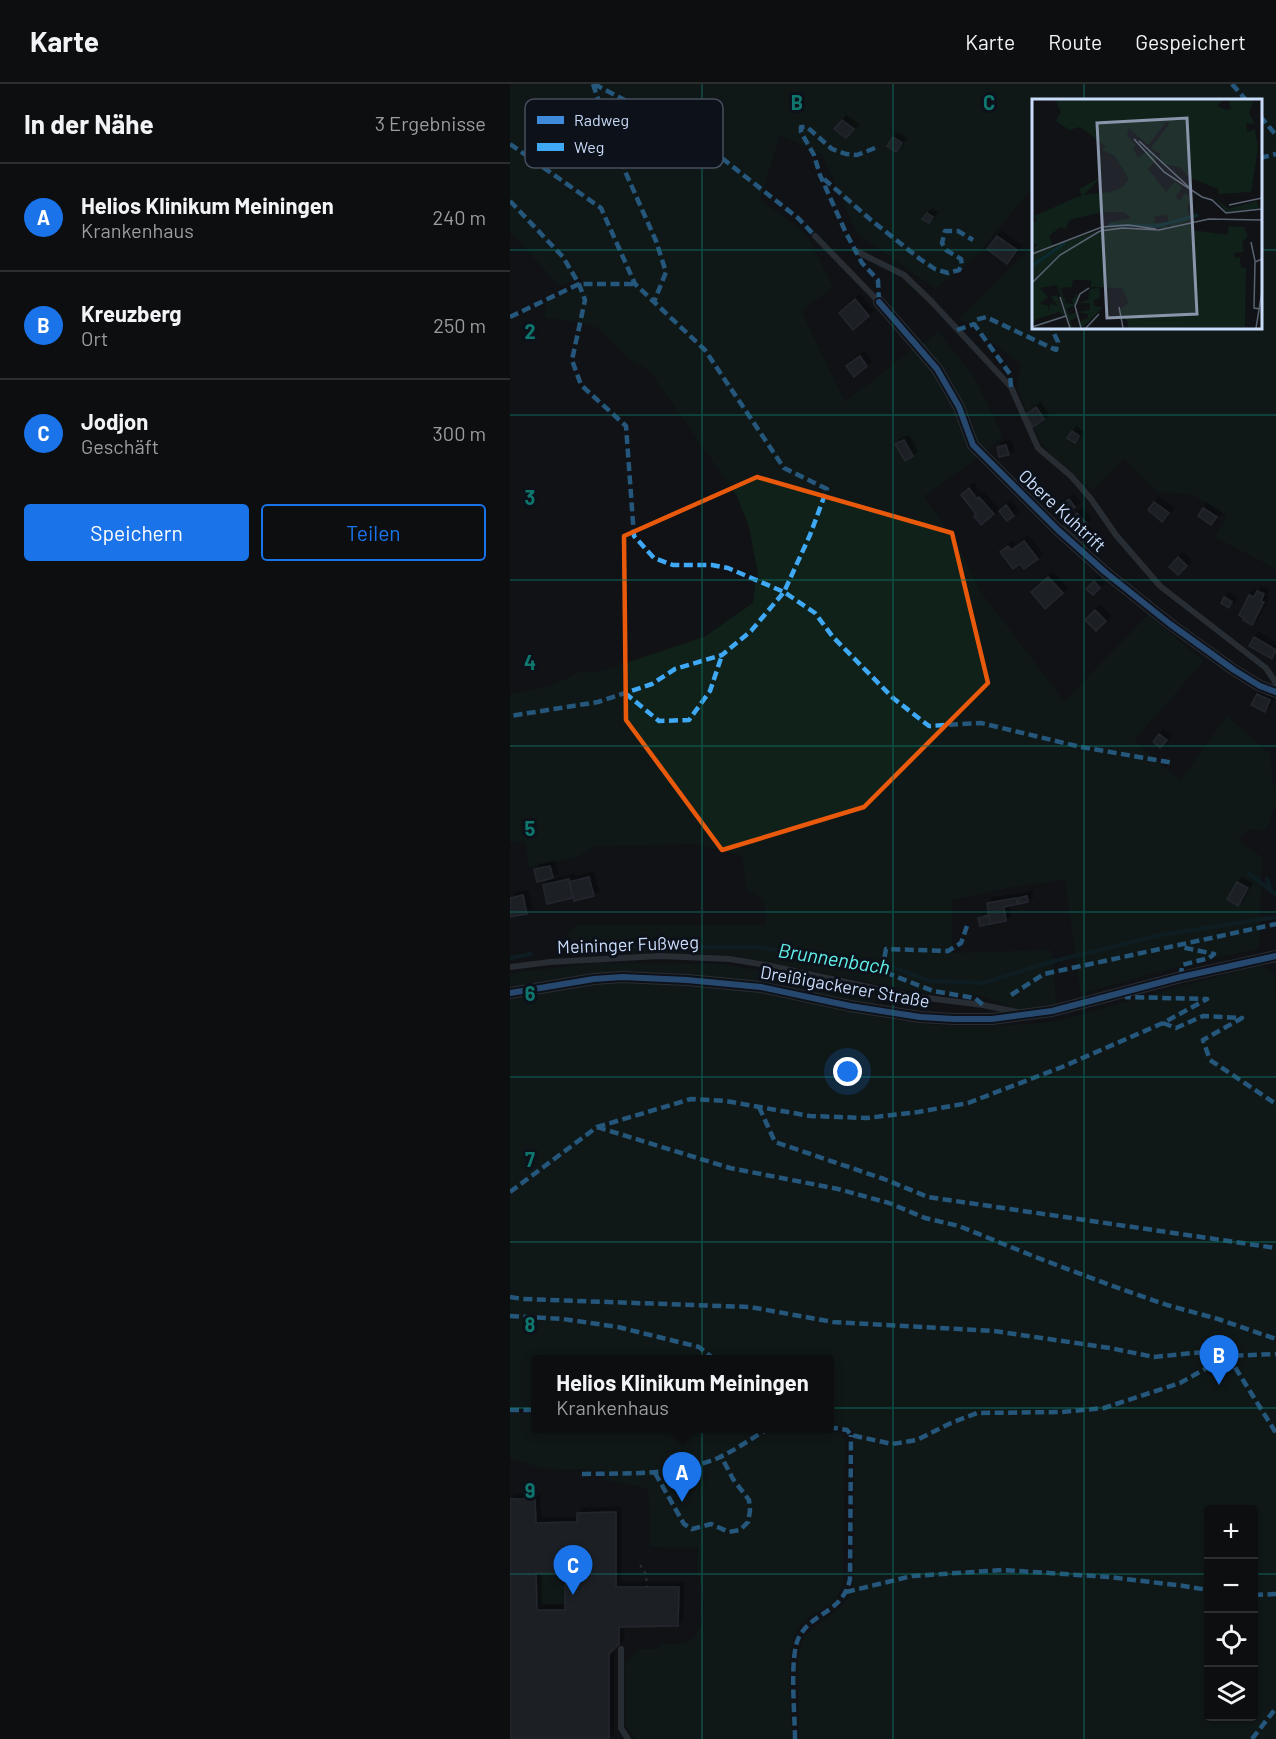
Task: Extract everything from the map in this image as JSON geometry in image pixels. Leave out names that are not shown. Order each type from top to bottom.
[{"type":"street","name":"Obere Kuhtrift","points":[[879,302],[937,369],[959,407],[973,445],[1058,530],[1105,572],[1170,624],[1234,670],[1260,686],[1276,692]]},
{"type":"street","name":"Dreißigackerer Straße","points":[[510,993],[594,979],[622,977],[687,980],[761,987],[850,1006],[920,1017],[992,1019],[1052,1011],[1217,968],[1276,956]]},
{"type":"lane","name":"Obere Kuhtrift","points":[[815,236],[879,302]]},
{"type":"lane","points":[[856,251],[904,276],[932,302],[1011,387],[1038,448],[1071,476],[1091,499],[1116,535],[1161,586],[1266,668],[1276,683]]},
{"type":"lane","name":"Meininger Fußweg","points":[[510,967],[550,962],[660,956],[730,959],[911,996],[983,1005],[1030,1015]]},
{"type":"lane","points":[[621,1649],[621,1728],[628,1739]]},
{"type":"path","points":[[640,1565],[646,1574],[647,1587]]},
{"type":"highlighted area","points":[[757,477],[952,533],[988,683],[864,807],[722,850],[626,720],[624,536]]},
{"type":"green space","points":[[510,84],[1276,84],[1276,569],[1215,537],[1227,516],[1192,494],[1158,492],[1124,458],[1092,490],[1052,456],[1037,435],[1017,386],[1021,364],[959,318],[1032,247],[1032,328],[1261,328],[1261,99],[1032,99],[1032,188],[975,257],[935,289],[857,233],[822,154],[780,135],[760,200],[803,231],[833,287],[801,311],[845,402],[913,349],[939,332],[975,379],[1003,436],[975,460],[924,496],[958,546],[981,592],[1064,701],[1148,615],[1204,661],[1134,740],[1180,781],[1227,716],[1271,755],[1272,783],[1276,786],[1276,805],[1266,830],[1248,829],[1238,839],[1262,857],[1259,948],[1157,972],[1081,994],[1065,880],[1017,886],[952,900],[952,953],[1051,950],[1056,1005],[1016,1010],[984,996],[923,993],[730,955],[661,953],[581,956],[568,951],[564,942],[569,931],[577,925],[766,925],[764,899],[747,890],[742,856],[697,844],[596,846],[575,858],[529,867],[525,841],[510,843],[510,694],[547,687],[580,672],[599,672],[704,637],[753,603],[758,574],[749,527],[737,496],[649,370],[629,359],[599,329],[588,324],[545,317],[547,303],[560,295],[585,286],[580,277],[560,286],[510,232]]},
{"type":"green space","points":[[595,963],[724,964],[876,993],[872,1016],[924,1024],[962,1026],[1054,1022],[1259,965],[1274,972],[1276,1001],[1276,1739],[799,1739],[798,1655],[804,1636],[843,1605],[852,1591],[854,1576],[854,1429],[834,1425],[834,1355],[531,1355],[531,1407],[510,1407],[510,973]]},
{"type":"green space","points":[[510,1413],[531,1413],[531,1433],[834,1431],[843,1435],[845,1440],[843,1583],[834,1600],[804,1621],[794,1638],[789,1681],[792,1739],[637,1739],[627,1727],[626,1722],[625,1663],[639,1649],[660,1649],[660,1644],[685,1643],[695,1637],[700,1629],[704,1610],[697,1566],[698,1548],[650,1547],[649,1492],[643,1487],[606,1480],[606,1470],[543,1468],[510,1460]]},
{"type":"green space","points":[[537,1574],[565,1574],[565,1604],[537,1604]]},
{"type":"building","points":[[842,120],[854,129],[846,138],[834,129]]},
{"type":"building","points":[[893,137],[902,143],[896,152],[887,146]]},
{"type":"building","points":[[927,213],[933,217],[929,223],[922,219]]},
{"type":"building","points":[[997,236],[1017,250],[1007,264],[987,249]]},
{"type":"building","points":[[855,299],[869,316],[853,330],[839,313]]},
{"type":"building","points":[[860,356],[867,366],[854,377],[846,366]]},
{"type":"building","points":[[1036,407],[1044,419],[1033,427],[1025,415]]},
{"type":"building","points":[[1072,431],[1079,436],[1075,443],[1067,438]]},
{"type":"building","points":[[904,440],[913,456],[905,461],[895,444]]},
{"type":"building","points":[[1006,445],[1009,455],[999,457],[997,447]]},
{"type":"building","points":[[969,488],[977,499],[979,497],[994,514],[981,525],[974,516],[976,514],[961,495]]},
{"type":"building","points":[[1069,499],[1075,507],[1063,515],[1057,507]]},
{"type":"building","points":[[1154,502],[1169,513],[1162,522],[1148,510]]},
{"type":"building","points":[[1006,505],[1014,516],[1007,521],[999,511]]},
{"type":"building","points":[[1203,508],[1217,517],[1211,525],[1198,516]]},
{"type":"building","points":[[1077,513],[1087,523],[1082,529],[1088,535],[1081,543],[1064,526]]},
{"type":"building","points":[[1024,541],[1038,559],[1024,569],[1020,564],[1013,569],[1000,552],[1008,546],[1011,550]]},
{"type":"building","points":[[1178,557],[1187,566],[1178,575],[1169,567]]},
{"type":"building","points":[[1048,577],[1063,593],[1045,609],[1031,592]]},
{"type":"building","points":[[1094,581],[1100,588],[1093,595],[1086,589]]},
{"type":"building","points":[[1257,591],[1264,594],[1261,601],[1264,602],[1252,625],[1239,615],[1249,595],[1254,597]]},
{"type":"building","points":[[1224,597],[1232,602],[1229,608],[1221,603]]},
{"type":"building","points":[[1095,610],[1106,621],[1096,631],[1085,620]]},
{"type":"building","points":[[1254,637],[1276,650],[1272,659],[1249,646]]},
{"type":"building","points":[[1257,694],[1270,700],[1265,712],[1251,705]]},
{"type":"building","points":[[1159,734],[1167,740],[1160,748],[1153,742]]},
{"type":"building","points":[[550,866],[553,878],[537,882],[534,869]]},
{"type":"building","points":[[589,877],[594,896],[574,901],[569,882]]},
{"type":"building","points":[[569,879],[573,898],[547,904],[543,885]]},
{"type":"building","points":[[1237,882],[1248,888],[1238,906],[1227,899]]},
{"type":"building","points":[[523,895],[527,914],[510,917],[510,898]]},
{"type":"building","points":[[1027,896],[1028,902],[1019,904],[1018,898]]},
{"type":"building","points":[[1016,898],[1018,904],[1004,907],[1006,921],[990,924],[987,903]]},
{"type":"building","points":[[989,915],[990,924],[980,926],[978,918]]},
{"type":"building","points":[[510,1499],[535,1499],[536,1523],[577,1522],[577,1513],[616,1512],[616,1587],[679,1587],[678,1626],[619,1627],[619,1644],[609,1654],[609,1739],[510,1739]],"holes":[[[536,1573],[565,1573],[565,1610],[537,1610]]]},
{"type":"waterway","points":[[1249,873],[1271,891]]},
{"type":"waterway","points":[[1267,879],[1271,891],[1276,894]]},
{"type":"waterway","name":"Brunnenbach","points":[[562,949],[577,947],[755,947],[893,967],[930,981],[984,983],[1050,962],[1161,935],[1276,917]]},
{"type":"waterway","name":"Brunnenbach","points":[[510,958],[531,954]]},
{"type":"marked path","points":[[593,84],[598,99]]},
{"type":"marked path","points":[[594,84],[623,99]]},
{"type":"marked path","points":[[1232,84],[1245,99]]},
{"type":"marked path","points":[[1261,117],[1276,135]]},
{"type":"marked path","points":[[875,148],[857,155],[846,154],[832,149],[807,127],[801,127],[801,132],[814,155],[820,175],[846,233],[862,263],[878,280],[879,302]]},
{"type":"marked path","points":[[510,144],[525,155]]},
{"type":"marked path","points":[[1261,158],[1276,154]]},
{"type":"marked path","points":[[723,159],[798,218],[815,236]]},
{"type":"marked path","points":[[510,716],[598,702],[652,684],[675,669],[722,655],[751,631],[784,592],[810,535],[827,489],[784,468],[705,350],[635,284],[601,208],[544,168]]},
{"type":"marked path","points":[[624,168],[656,241],[666,272],[654,302]]},
{"type":"marked path","points":[[824,179],[871,220],[935,269],[948,273],[959,270],[962,265],[961,259],[946,250],[942,243],[945,231],[958,231],[973,240]]},
{"type":"marked path","points":[[510,201],[563,257],[579,284],[585,300],[572,360],[581,385],[626,426],[634,536],[654,558],[673,565],[712,565],[728,568],[784,592],[815,613],[833,637],[893,698],[929,726],[981,723],[1081,747],[1174,763]]},
{"type":"marked path","points":[[510,317],[579,284],[635,284]]},
{"type":"marked path","points":[[1011,387],[1010,374],[974,324],[975,320],[986,317],[1056,350],[1058,342],[1051,328]]},
{"type":"marked path","points":[[957,330],[974,324]]},
{"type":"marked path","points":[[625,693],[659,721],[689,720],[710,691],[722,655]]},
{"type":"marked path","points":[[1011,995],[1044,974],[1276,924]]},
{"type":"marked path","points":[[967,926],[961,943],[948,951],[886,949],[882,971],[933,991],[975,998],[983,1005]]},
{"type":"marked path","points":[[1181,947],[1214,954],[1209,958],[1182,965],[1181,977]]},
{"type":"marked path","points":[[510,1192],[597,1127],[691,1099],[726,1101],[810,1116],[867,1118],[968,1103],[1062,1067],[1163,1023],[1207,999],[1125,997]]},
{"type":"marked path","points":[[1163,1023],[1176,1028],[1203,1016],[1242,1018],[1203,1040],[1210,1060],[1276,1104]]},
{"type":"marked path","points":[[759,1107],[775,1142],[884,1179],[928,1197],[1276,1248]]},
{"type":"marked path","points":[[597,1127],[730,1168],[838,1189],[889,1203],[925,1218],[959,1226],[1110,1285],[1276,1339]]},
{"type":"marked path","points":[[510,1297],[750,1307],[833,1322],[994,1331],[1110,1348],[1154,1357],[1203,1352],[1228,1356],[1276,1354]]},
{"type":"marked path","points":[[510,1316],[563,1319],[618,1327],[699,1347],[709,1355]]},
{"type":"marked path","points":[[1228,1356],[1276,1433]]},
{"type":"marked path","points":[[834,1428],[847,1430],[851,1435],[892,1444],[917,1440],[977,1413],[1062,1412],[1104,1408],[1180,1383],[1228,1356]]},
{"type":"marked path","points":[[510,1410],[531,1410]]},
{"type":"marked path","points":[[582,1474],[634,1473],[685,1468],[718,1458],[762,1433]]},
{"type":"marked path","points":[[795,1739],[793,1671],[799,1637],[811,1622],[841,1599],[850,1579],[851,1435]]},
{"type":"marked path","points":[[655,1473],[684,1524],[692,1529],[711,1524],[729,1532],[740,1530],[748,1522],[749,1500],[733,1479],[721,1456]]},
{"type":"marked path","points":[[846,1592],[912,1576],[1003,1570],[1109,1577],[1204,1589]]},
{"type":"marked path","points":[[1258,1595],[1276,1594]]},
{"type":"marked path","points":[[1252,1739],[1276,1708]]},
{"type":"cycle path","points":[[879,302],[937,369],[959,407],[973,445],[1058,530],[1105,572],[1170,624],[1234,670],[1260,686],[1276,692]]},
{"type":"cycle path","points":[[510,993],[594,979],[622,977],[687,980],[761,987],[850,1006],[920,1017],[992,1019],[1052,1011],[1181,977],[1276,956]]},
{"type":"place","name":"Kreuzberg","points":[[1219,1385]]},
{"type":"place","name":"Helios Klinikum Meiningen","points":[[682,1502]]},
{"type":"place","name":"Jodjon","points":[[573,1595]]}]
